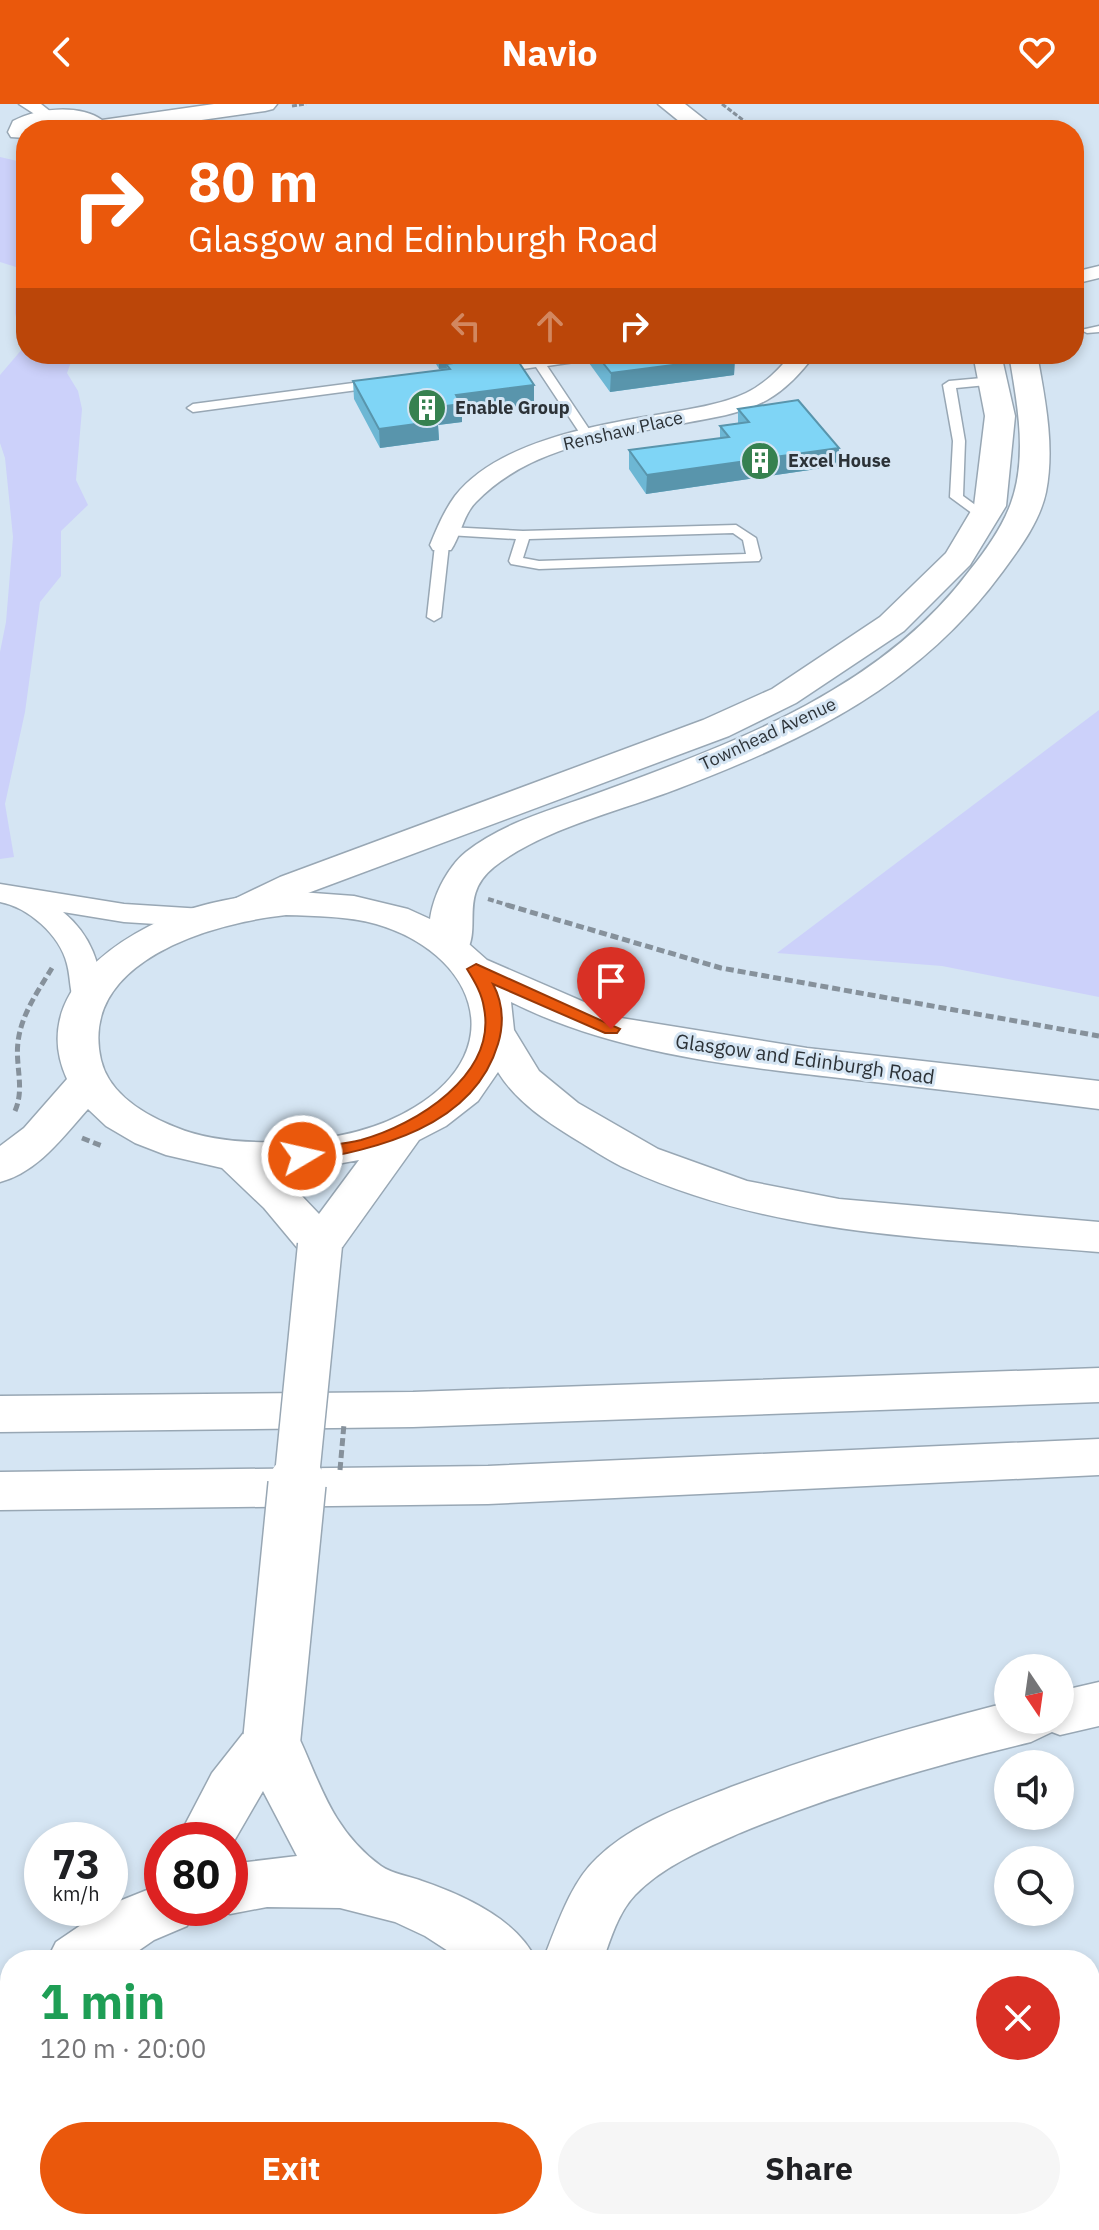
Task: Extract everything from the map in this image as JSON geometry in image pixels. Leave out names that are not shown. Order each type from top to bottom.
[{"type":"main road","points":[[155,120],[265,104]]},
{"type":"main road","points":[[670,104],[718,119]]},
{"type":"main road","points":[[701,104],[718,119]]},
{"type":"main road","points":[[38,110],[88,120]]},
{"type":"main road","name":"Townhead Avenue","points":[[454,896],[468,871],[489,854],[532,832],[761,741],[821,712],[886,671],[939,629],[980,584],[1010,537],[1029,495],[1034,418],[1025,364]]},
{"type":"main road","name":"Townhead Avenue","points":[[248,907],[294,885],[716,728],[784,696],[892,624],[959,558],[990,506],[1000,416],[990,367]]},
{"type":"main road","points":[[248,907],[203,918],[165,932],[132,951],[106,974],[88,1000],[80,1020],[77,1041],[80,1062],[88,1081],[105,1103],[130,1123],[196,1150],[236,1157],[279,1159],[324,1155],[366,1145],[404,1130],[439,1109],[467,1085],[485,1059],[494,1032],[493,1010],[487,989],[463,957],[454,896]]},
{"type":"main road","name":"Glasgow and Edinburgh Road","points":[[248,907],[324,904],[360,908],[394,917],[425,930],[463,957],[553,1006],[611,1029],[822,1063],[1099,1095]]},
{"type":"main road","points":[[494,1032],[524,1080],[563,1113],[642,1159],[739,1194],[839,1214],[1099,1237]]},
{"type":"main road","points":[[0,1168],[51,1126],[88,1081]]},
{"type":"main road","points":[[364,1887],[318,1840],[293,1795],[272,1737],[320,1245],[404,1130]]},
{"type":"main road","points":[[236,1157],[280,1198],[320,1245]]},
{"type":"main road","points":[[0,1414],[169,1415],[527,1407],[1099,1385]]},
{"type":"main road","points":[[0,1491],[488,1485],[1099,1457]]},
{"type":"main road","points":[[1074,1710],[1099,1704]]},
{"type":"main road","points":[[577,1950],[588,1922],[616,1876],[653,1849],[709,1821],[804,1783],[994,1730]]},
{"type":"main road","points":[[215,1822],[232,1790],[272,1737]]},
{"type":"main road","points":[[248,1887],[306,1880],[364,1887],[425,1906],[480,1936],[495,1950]]},
{"type":"main road","points":[[92,1950],[144,1914]]},
{"type":"street","name":"Renshaw Place","points":[[445,538],[467,497],[531,454],[587,435],[720,410],[756,397],[784,379],[796,364]]},
{"type":"street","points":[[12,896],[124,913],[203,918]]},
{"type":"street","points":[[12,896],[73,937],[84,960],[88,1000]]},
{"type":"lane","points":[[476,372],[532,364]]},
{"type":"lane","points":[[540,364],[587,435]]},
{"type":"lane","points":[[193,408],[397,382]]},
{"type":"lane","points":[[445,538],[523,535],[736,529],[749,538],[754,558],[539,565],[516,561],[523,535]]},
{"type":"lane","name":"Renshaw Place","points":[[434,617],[445,538]]},
{"type":"path","points":[[454,896],[494,901],[721,968],[1099,1036]]},
{"type":"path","points":[[73,937],[52,943],[53,966],[23,1014],[16,1055],[23,1096],[11,1118],[51,1126],[114,1151]]},
{"type":"shaded area","points":[[0,157],[16,161],[16,267],[0,262]]},
{"type":"shaded area","points":[[16,356],[16,364],[70,364],[67,373],[78,391],[82,409],[76,480],[88,505],[61,531],[61,576],[40,602],[25,712],[5,804],[14,857],[0,859],[0,652],[6,622],[13,537],[5,458],[0,443],[0,375]]},
{"type":"shaded area","points":[[1099,710],[1099,997],[942,966],[777,953]]},
{"type":"building","points":[[446,364],[520,364],[534,385],[456,395],[461,404],[430,408],[438,421],[379,429],[353,381],[450,369]]},
{"type":"building","points":[[604,364],[681,364],[611,373]]},
{"type":"building","points":[[798,400],[839,448],[647,475],[629,450],[729,437],[720,426],[749,422],[738,409]]},
{"type":"place","name":"Enable Group","points":[[427,408]]},
{"type":"place","name":"Excel House","points":[[760,461]]},
{"type":"route","points":[[302,1156],[324,1155],[366,1145],[404,1130],[439,1109],[467,1085],[485,1059],[494,1032],[493,1010],[487,989],[476,969],[539,1000],[611,1029]]}]
